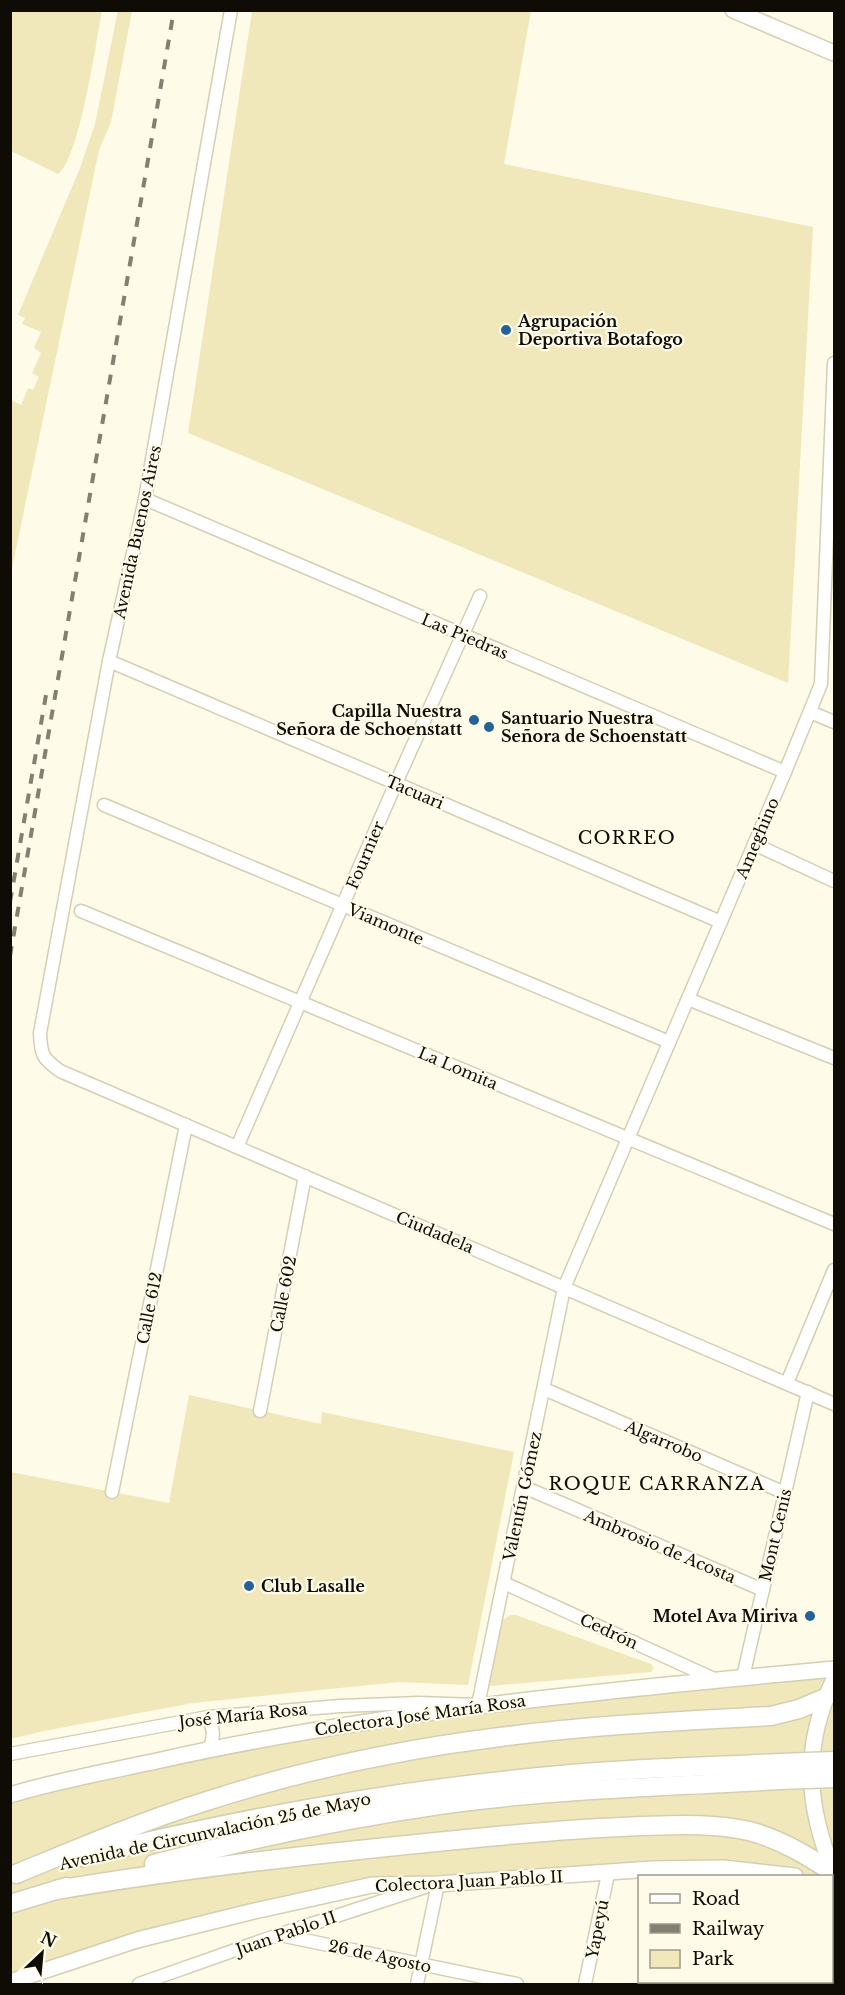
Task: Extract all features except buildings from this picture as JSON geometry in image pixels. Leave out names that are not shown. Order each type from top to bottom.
[{"type":"highway","points":[[13,1874],[207,1801],[277,1781],[385,1756],[499,1737],[588,1727],[771,1716],[799,1709],[825,1698]]},
{"type":"highway","points":[[779,1771],[834,1761]]},
{"type":"highway","points":[[779,1771],[834,1778]]},
{"type":"highway","name":"Avenida de Circunvalación 25 de Mayo","points":[[13,1874],[130,1846],[318,1807],[440,1788],[563,1774],[779,1771]]},
{"type":"highway","name":"Avenida de Circunvalación 25 de Mayo","points":[[10,1904],[253,1839],[439,1805],[779,1771]]},
{"type":"highway","points":[[56,1890],[156,1873],[332,1852],[560,1829],[667,1825],[718,1826],[750,1832],[782,1843],[834,1873]]},
{"type":"main road","points":[[733,10],[834,53]]},
{"type":"main road","name":"Colectora José María Rosa","points":[[10,1795],[208,1750],[478,1705],[714,1679],[834,1669]]},
{"type":"main road","points":[[834,1679],[825,1698],[815,1733],[811,1768],[813,1804],[819,1831],[834,1873]]},
{"type":"main road","name":"Colectora Juan Pablo II","points":[[10,1982],[137,1940],[372,1885],[436,1884],[608,1874],[652,1869],[723,1868],[783,1875]]},
{"type":"street","name":"Avenida Buenos Aires","points":[[41,1053],[40,1033],[109,661],[145,499],[231,10]]},
{"type":"street","name":"Ameghino","points":[[564,1288],[821,684],[834,363]]},
{"type":"street","name":"Las Piedras","points":[[145,499],[785,772]]},
{"type":"street","name":"Fournier","points":[[237,1147],[480,596]]},
{"type":"street","name":"Tacuari","points":[[109,661],[721,922]]},
{"type":"street","points":[[810,712],[834,722]]},
{"type":"street","name":"Viamonte","points":[[104,805],[669,1042]]},
{"type":"street","points":[[754,844],[834,881]]},
{"type":"street","name":"La Lomita","points":[[81,911],[834,1224]]},
{"type":"street","points":[[688,999],[834,1058]]},
{"type":"street","name":"Ciudadela","points":[[41,1053],[47,1062],[60,1071],[834,1404]]},
{"type":"street","name":"Calle 612","points":[[112,1492],[186,1125]]},
{"type":"street","name":"Calle 602","points":[[260,1411],[305,1176]]},
{"type":"street","points":[[787,1383],[834,1270]]},
{"type":"street","name":"Valentín Gómez","points":[[478,1705],[564,1288]]},
{"type":"street","name":"Algarrobo","points":[[544,1389],[785,1493]]},
{"type":"street","name":"Mont Cenis","points":[[743,1677],[808,1392]]},
{"type":"street","name":"Ambrosio de Acosta","points":[[524,1487],[763,1590]]},
{"type":"street","name":"Cedrón","points":[[504,1583],[714,1679]]},
{"type":"street","name":"José María Rosa","points":[[10,1754],[208,1717],[340,1706],[418,1703],[478,1705]]},
{"type":"street","points":[[208,1717],[214,1733],[208,1750]]},
{"type":"street","name":"Yapeyú","points":[[585,1984],[608,1874]]},
{"type":"street","points":[[417,1984],[436,1884]]},
{"type":"street","name":"Juan Pablo II","points":[[139,1984],[278,1935],[436,1884]]},
{"type":"street","name":"26 de Agosto","points":[[278,1935],[517,1984]]},
{"type":"green space","points":[[11,10],[102,11],[80,123],[66,164],[58,174],[11,151]]},
{"type":"green space","points":[[118,10],[132,11],[111,122],[99,150],[11,573],[11,400],[21,405],[28,388],[33,390],[39,377],[32,373],[41,353],[34,348],[41,332],[22,324],[25,318],[18,315],[80,168],[95,124]]},
{"type":"green space","name":"Agrupación Deportiva Botafogo","points":[[252,11],[531,11],[504,164],[813,227],[788,683],[188,433]]},
{"type":"green space","name":"Club Lasalle","points":[[189,1395],[321,1424],[322,1412],[514,1452],[468,1685],[399,1682],[193,1703],[11,1739],[11,1472],[169,1503]]},
{"type":"green space","points":[[510,1615],[516,1615],[651,1664],[654,1668],[651,1672],[491,1686],[489,1683],[503,1620]]},
{"type":"green space","points":[[834,1669],[834,1888],[833,1875],[786,1875],[723,1868],[372,1885],[250,1912],[11,1982],[11,1795],[306,1732]]},
{"type":"railway","points":[[10,956],[174,10]]},
{"type":"railway","points":[[10,902],[46,695]]},
{"type":"place","name":"Agrupación Deportiva Botafogo","points":[[506,330]]},
{"type":"place","name":"Capilla Nuestra Señora de Schoenstatt","points":[[474,720]]},
{"type":"place","name":"Santuario Nuestra Señora de Schoenstatt","points":[[489,727]]},
{"type":"place","name":"Club Lasalle","points":[[249,1586]]},
{"type":"place","name":"Motel Ava Miriva","points":[[810,1616]]},
{"type":"district","name":"CORREO","points":[[627,838]]},
{"type":"district","name":"ROQUE CARRANZA","points":[[657,1484]]}]
